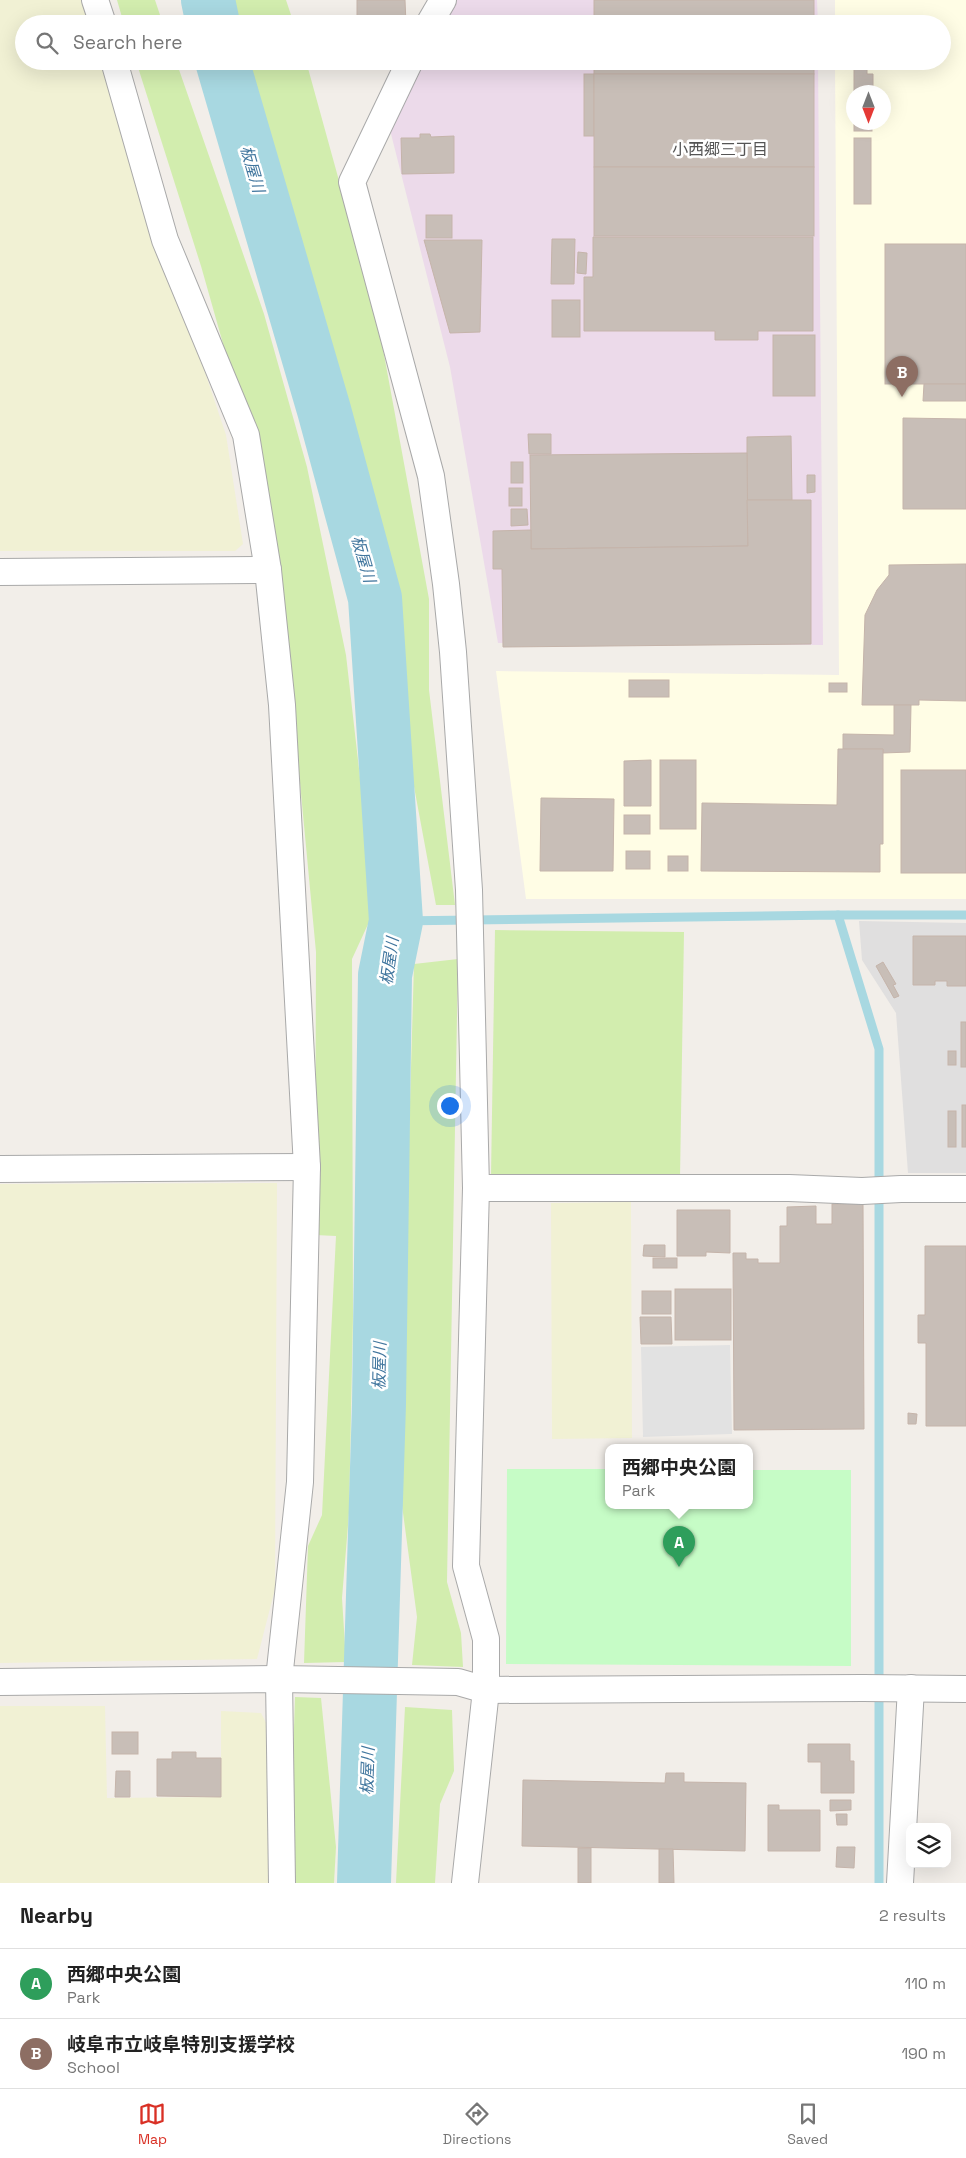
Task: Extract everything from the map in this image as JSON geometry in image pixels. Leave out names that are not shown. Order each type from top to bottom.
[{"type":"street","points":[[95,0],[100,15]]},
{"type":"street","points":[[434,15],[443,0]]},
{"type":"street","points":[[117,70],[165,240],[246,434],[268,570],[282,705],[307,1167],[300,1482],[279,1679],[282,1883]]},
{"type":"street","points":[[406,70],[352,182],[431,476],[453,652],[469,890],[476,1188],[466,1566],[486,1639],[486,1690],[465,1883]]},
{"type":"street","points":[[0,572],[268,570]]},
{"type":"street","points":[[0,1169],[307,1167]]},
{"type":"street","points":[[476,1188],[789,1188],[862,1191],[966,1189]]},
{"type":"street","points":[[0,1682],[279,1679],[458,1682],[486,1690],[911,1688],[966,1690]]},
{"type":"street","points":[[900,1883],[911,1688]]},
{"type":"shaded area","points":[[457,0],[817,0],[818,15],[448,15]]},
{"type":"shaded area","points":[[835,0],[966,0],[966,899],[526,899],[496,671],[839,675],[835,70],[951,70],[951,15],[835,15]]},
{"type":"shaded area","points":[[417,70],[818,70],[823,645],[498,643],[450,367],[388,122]]},
{"type":"shaded area","points":[[859,921],[966,923],[966,1173],[908,1173],[896,1013],[862,960]]},
{"type":"shaded area","points":[[730,1345],[732,1434],[643,1437],[641,1347]]},
{"type":"green space","points":[[0,0],[81,0],[85,15],[15,15],[15,70],[104,70],[226,435],[243,544],[235,551],[0,551]]},
{"type":"green space","points":[[117,0],[155,0],[160,15],[121,15]]},
{"type":"green space","points":[[230,0],[286,0],[291,15],[234,15]]},
{"type":"green space","points":[[139,70],[179,70],[264,314],[307,467],[346,655],[375,909],[352,959],[353,1316],[349,1513],[342,1598],[346,1662],[304,1663],[308,1546],[322,1515],[336,1236],[315,1235],[316,952],[297,751],[260,474],[201,266]]},
{"type":"green space","points":[[246,70],[308,70],[378,322],[429,599],[429,690],[455,905],[436,905],[339,383],[265,157]]},
{"type":"green space","points":[[495,930],[684,932],[680,1178],[491,1175]]},
{"type":"green space","points":[[458,959],[447,1582],[461,1633],[463,1667],[412,1665],[417,1617],[399,1483],[414,964]]},
{"type":"green space","points":[[277,1183],[275,1589],[257,1659],[0,1663],[0,1184]]},
{"type":"green space","points":[[631,1202],[632,1438],[552,1439],[551,1203]]},
{"type":"green space","points":[[507,1469],[605,1469],[605,1509],[753,1509],[753,1470],[851,1470],[851,1666],[506,1664]]},
{"type":"green space","points":[[295,1697],[321,1698],[336,1847],[334,1883],[289,1883]]},
{"type":"green space","points":[[0,1706],[105,1706],[107,1798],[221,1797],[221,1711],[261,1713],[280,1750],[273,1883],[0,1883]]},
{"type":"green space","points":[[405,1707],[452,1710],[454,1771],[440,1804],[435,1883],[396,1883]]},
{"type":"building","points":[[357,0],[405,0],[406,15],[357,15]]},
{"type":"building","points":[[594,0],[814,0],[814,15],[594,15]]},
{"type":"building","points":[[594,70],[814,70],[814,74],[594,74]]},
{"type":"building","points":[[854,70],[867,70],[867,74],[873,74],[873,85],[854,85]]},
{"type":"building","points":[[584,74],[594,74],[594,136],[584,136]]},
{"type":"building","points":[[594,74],[814,74],[814,167],[594,167]]},
{"type":"building","points":[[854,130],[872,130],[872,131]]},
{"type":"building","points":[[420,134],[430,134],[431,137],[454,136],[454,173],[402,174],[401,138],[420,138]]},
{"type":"building","points":[[854,138],[871,138],[871,204],[854,204]]},
{"type":"building","points":[[594,167],[814,167],[814,236],[594,236]]},
{"type":"building","points":[[426,215],[452,215],[452,238],[426,238]]},
{"type":"building","points":[[593,237],[813,237],[813,331],[758,331],[758,340],[715,340],[715,331],[584,331],[584,277],[593,277]]},
{"type":"building","points":[[552,239],[575,239],[574,284],[551,284]]},
{"type":"building","points":[[424,240],[482,240],[480,332],[450,333]]},
{"type":"building","points":[[885,244],[966,244],[966,384],[885,384]]},
{"type":"building","points":[[578,252],[587,253],[586,274],[577,273]]},
{"type":"building","points":[[552,300],[580,300],[580,337],[552,337]]},
{"type":"building","points":[[773,335],[815,335],[815,396],[773,396]]},
{"type":"building","points":[[924,384],[966,384],[966,401],[923,401]]},
{"type":"building","points":[[903,418],[966,419],[966,509],[903,509]]},
{"type":"building","points":[[528,434],[551,434],[551,454],[529,454]]},
{"type":"building","points":[[791,436],[792,500],[747,500],[747,437]]},
{"type":"building","points":[[747,453],[748,546],[531,549],[530,455]]},
{"type":"building","points":[[511,462],[523,462],[523,483],[511,483]]},
{"type":"building","points":[[807,475],[815,475],[815,492],[807,493]]},
{"type":"building","points":[[509,488],[522,488],[522,506],[509,506]]},
{"type":"building","points":[[747,500],[811,500],[811,644],[503,647],[502,569],[493,569],[493,531],[531,530],[531,549],[748,546]]},
{"type":"building","points":[[511,509],[527,509],[528,525],[511,526]]},
{"type":"building","points":[[966,564],[966,701],[919,700],[919,705],[862,705],[865,615],[877,590],[889,575],[889,565]]},
{"type":"building","points":[[629,680],[669,680],[669,697],[629,697]]},
{"type":"building","points":[[829,683],[847,683],[847,692],[829,692]]},
{"type":"building","points":[[894,705],[911,705],[910,752],[883,753],[883,749],[843,749],[843,734],[894,735]]},
{"type":"building","points":[[838,749],[883,749],[883,844],[880,844],[880,872],[701,871],[702,803],[837,805]]},
{"type":"building","points":[[651,760],[651,806],[624,806],[624,761]]},
{"type":"building","points":[[660,760],[696,760],[696,829],[660,829]]},
{"type":"building","points":[[901,770],[966,770],[966,873],[901,873]]},
{"type":"building","points":[[541,798],[614,799],[613,871],[540,871]]},
{"type":"building","points":[[624,815],[650,815],[650,834],[624,834]]},
{"type":"building","points":[[626,851],[650,851],[650,869],[626,869]]},
{"type":"building","points":[[668,856],[688,856],[688,871],[668,871]]},
{"type":"building","points":[[913,936],[966,936],[966,986],[947,986],[947,981],[935,981],[935,985],[913,985]]},
{"type":"building","points":[[883,962],[896,984],[893,985],[899,996],[894,998],[876,966]]},
{"type":"building","points":[[961,1022],[966,1022],[966,1067],[961,1067]]},
{"type":"building","points":[[948,1051],[956,1051],[956,1065],[948,1065]]},
{"type":"building","points":[[962,1105],[966,1105],[966,1147],[962,1147]]},
{"type":"building","points":[[948,1111],[956,1111],[956,1147],[948,1147]]},
{"type":"building","points":[[863,1203],[864,1429],[734,1430],[733,1253],[746,1253],[746,1259],[758,1259],[758,1263],[780,1263],[780,1226],[787,1226],[787,1207],[816,1206],[816,1224],[832,1224],[832,1204]]},
{"type":"building","points":[[677,1210],[730,1210],[730,1253],[706,1252],[706,1256],[677,1256]]},
{"type":"building","points":[[644,1245],[665,1245],[665,1257],[643,1256]]},
{"type":"building","points":[[925,1246],[966,1246],[966,1426],[926,1426],[926,1343],[918,1343],[918,1315],[925,1315]]},
{"type":"building","points":[[653,1258],[677,1258],[677,1268],[653,1268]]},
{"type":"building","points":[[675,1289],[731,1289],[731,1340],[675,1340]]},
{"type":"building","points":[[642,1291],[671,1291],[671,1314],[642,1314]]},
{"type":"building","points":[[640,1317],[671,1317],[672,1344],[641,1344]]},
{"type":"building","points":[[908,1413],[917,1414],[916,1424],[908,1424]]},
{"type":"building","points":[[112,1732],[138,1732],[138,1754],[112,1754]]},
{"type":"building","points":[[808,1744],[850,1744],[850,1761],[854,1761],[854,1793],[821,1793],[821,1762],[808,1762]]},
{"type":"building","points":[[172,1752],[196,1752],[196,1758],[221,1758],[221,1797],[157,1796],[157,1759],[172,1759]]},
{"type":"building","points":[[116,1771],[130,1771],[130,1797],[115,1797]]},
{"type":"building","points":[[666,1773],[684,1773],[684,1782],[746,1783],[745,1851],[522,1846],[523,1780],[665,1783]]},
{"type":"building","points":[[830,1800],[851,1800],[851,1810],[830,1811]]},
{"type":"building","points":[[768,1805],[779,1805],[779,1810],[820,1810],[820,1851],[768,1851]]},
{"type":"building","points":[[836,1814],[847,1814],[847,1825],[837,1825]]},
{"type":"building","points":[[837,1847],[855,1847],[854,1868],[836,1867]]},
{"type":"building","points":[[578,1848],[591,1848],[591,1883],[578,1883]]},
{"type":"building","points":[[659,1849],[673,1849],[674,1883],[659,1883]]},
{"type":"waterway","name":"板屋川","points":[[208,0],[211,15]]},
{"type":"waterway","name":"板屋川","points":[[225,70],[324,410],[375,598],[396,921],[385,975],[379,1404],[364,1883]]},
{"type":"waterway","points":[[838,915],[966,915]]},
{"type":"waterway","points":[[396,921],[838,915],[879,1049],[879,1883]]},
{"type":"place","name":"岐阜市立岐阜特別支援学校","points":[[902,397]]},
{"type":"place","name":"西郷中央公園","points":[[679,1567]]},
{"type":"district","name":"小西郷三丁目","points":[[720,149]]}]
